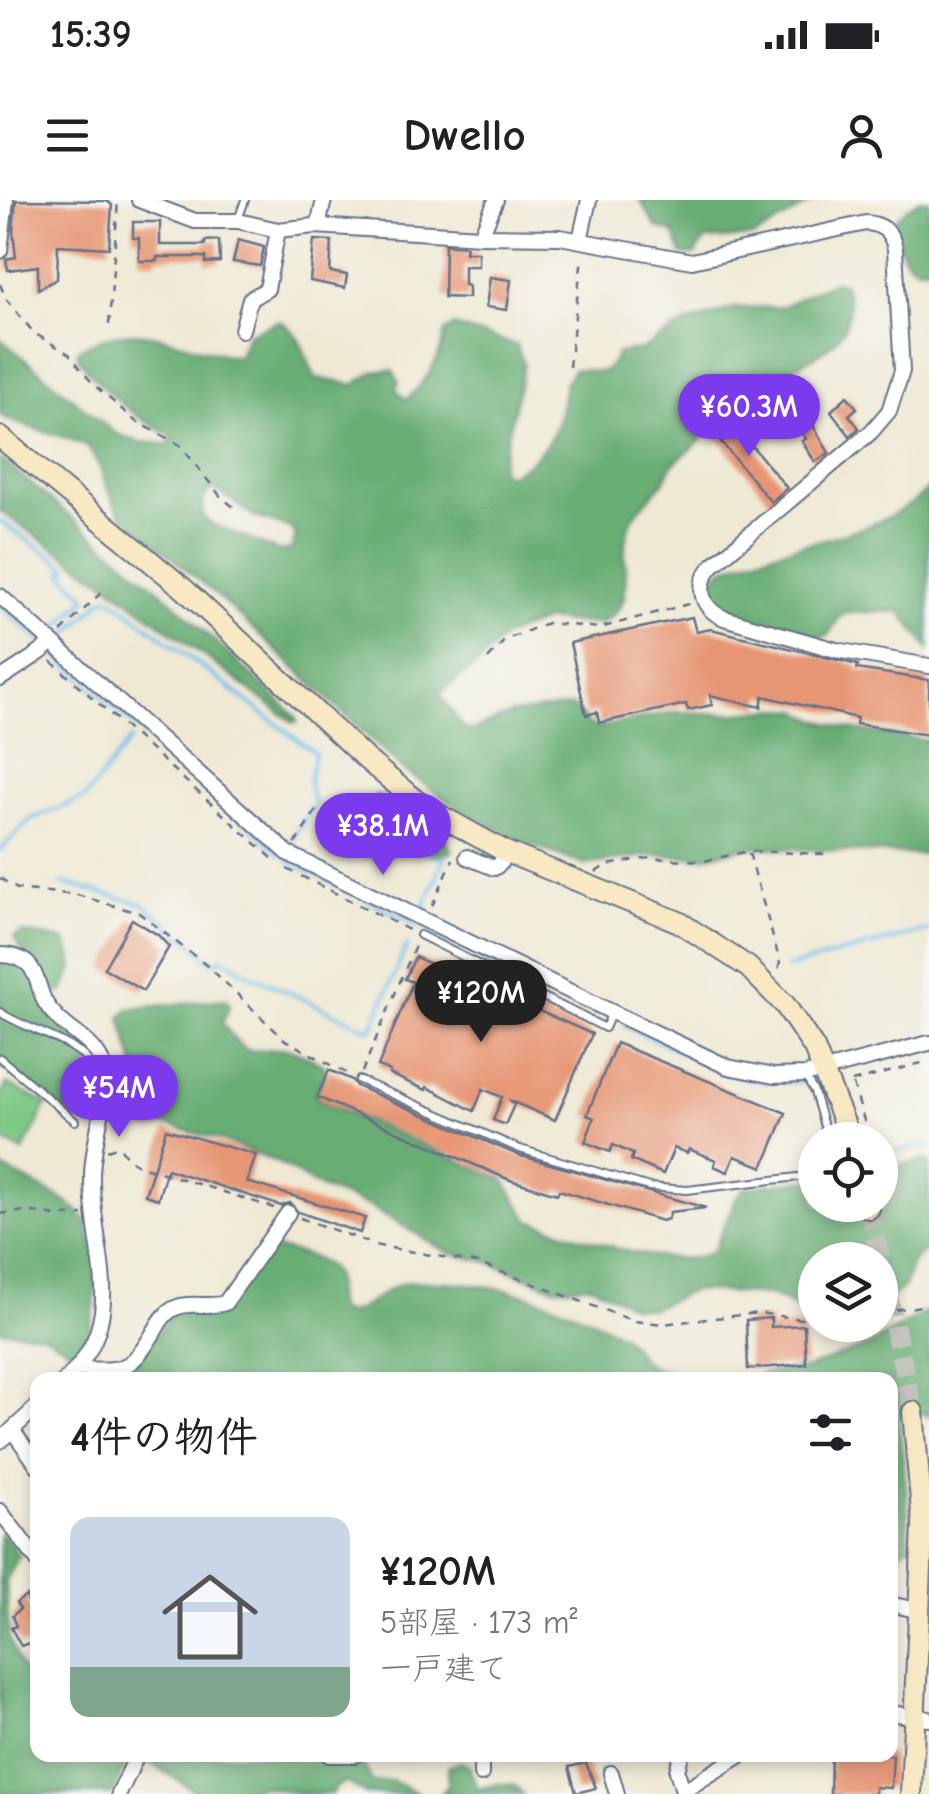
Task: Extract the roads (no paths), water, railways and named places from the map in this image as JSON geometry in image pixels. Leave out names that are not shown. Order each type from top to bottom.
[{"type":"street","points":[[0,251],[6,200]]},
{"type":"street","points":[[138,200],[195,221],[238,222],[278,230],[318,226],[582,240],[692,262],[866,223],[882,227],[893,240],[902,371],[889,411],[871,432],[713,565],[702,581],[704,600],[715,614],[724,618],[836,650],[929,666]]},
{"type":"street","points":[[318,226],[324,200]]},
{"type":"street","points":[[481,236],[496,200]]},
{"type":"street","points":[[582,240],[589,200]]},
{"type":"street","points":[[242,330],[250,298],[267,289],[278,230]]},
{"type":"street","points":[[0,437],[183,588],[393,783],[451,824],[506,852],[680,922],[726,950],[768,986],[800,1026],[815,1073],[841,1122]]},
{"type":"street","points":[[0,596],[290,854],[422,929],[610,1017],[728,1067],[758,1074],[815,1073],[929,1042]]},
{"type":"street","points":[[0,679],[50,642]]},
{"type":"street","points":[[467,857],[494,868],[506,852]]},
{"type":"street","points":[[0,955],[11,955],[27,963],[52,1012],[96,1049],[106,1070],[92,1175],[104,1308],[94,1343],[73,1372]]},
{"type":"street","points":[[91,1372],[128,1366],[138,1358],[160,1321],[172,1309],[188,1304],[225,1303],[288,1213]]},
{"type":"street","points":[[911,1794],[922,1719],[924,1634],[920,1611],[922,1496],[913,1412]]},
{"type":"street","points":[[0,1442],[30,1413]]},
{"type":"street","points":[[12,1430],[30,1455]]},
{"type":"street","points":[[0,1511],[30,1550]]},
{"type":"street","points":[[898,1606],[920,1611]]},
{"type":"street","points":[[119,1794],[134,1762]]},
{"type":"street","points":[[480,1762],[481,1774]]},
{"type":"street","points":[[679,1762],[681,1792],[730,1762]]},
{"type":"street","points":[[611,1773],[618,1794]]},
{"type":"lane","points":[[238,222],[245,200]]},
{"type":"lane","points":[[0,1012],[18,1024],[54,1038],[89,1062],[96,1076],[97,1101],[104,1103]]},
{"type":"lane","points":[[0,1058],[75,1122]]},
{"type":"lane","points":[[815,1073],[814,1092],[823,1122]]},
{"type":"lane","points":[[359,1080],[520,1149],[649,1187],[687,1190],[798,1177]]},
{"type":"waterway","points":[[0,521],[68,568],[63,573],[87,598],[55,629]]},
{"type":"waterway","points":[[64,637],[103,599],[110,597],[315,753],[309,784],[315,802],[294,837]]},
{"type":"waterway","points":[[0,605],[43,644]]},
{"type":"waterway","points":[[49,649],[281,855]]},
{"type":"waterway","points":[[0,850],[31,819],[85,798],[131,739]]},
{"type":"waterway","points":[[323,812],[380,845],[414,848],[444,859],[422,912]]},
{"type":"waterway","points":[[288,861],[598,1013]]},
{"type":"waterway","points":[[62,883],[143,904],[215,963],[222,958],[371,1030],[407,945]]},
{"type":"waterway","points":[[786,968],[929,930]]},
{"type":"waterway","points":[[625,1026],[726,1073],[769,1082]]},
{"type":"waterway","points":[[783,1082],[801,1082]]},
{"type":"waterway","points":[[898,1151],[929,1145]]},
{"type":"tunnel","points":[[872,1222],[913,1412]]}]
